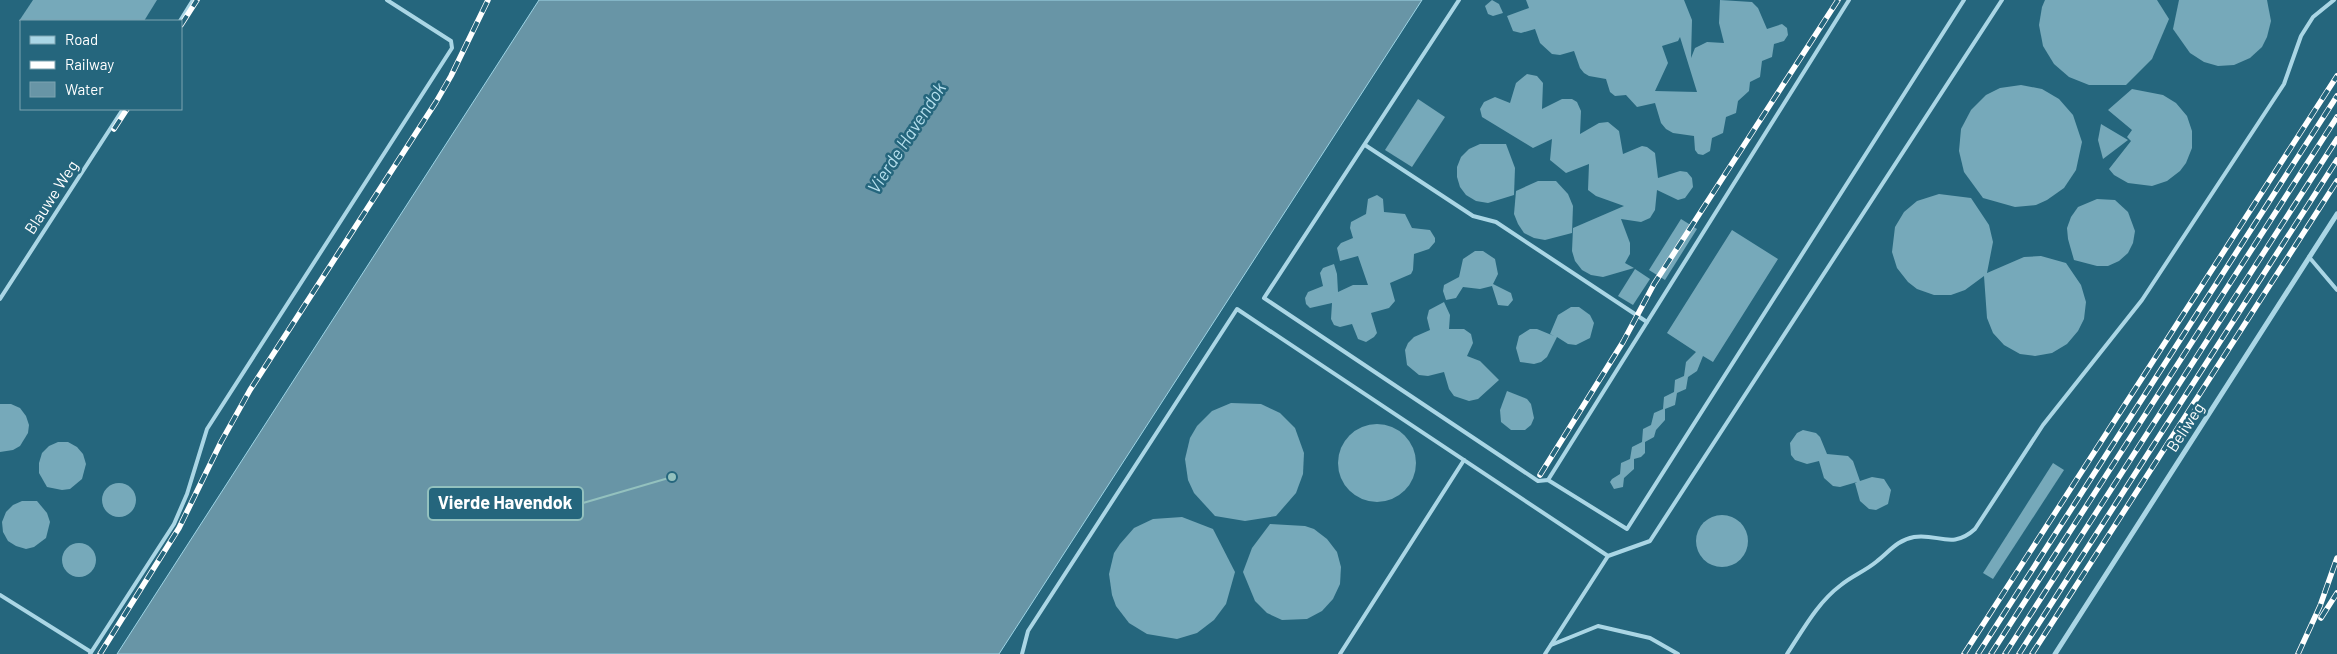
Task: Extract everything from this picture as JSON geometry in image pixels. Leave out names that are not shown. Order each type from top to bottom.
[{"type":"street","name":"Beliweg","points":[[2055,654],[2337,214]]},
{"type":"lane","points":[[181,20],[193,0]]},
{"type":"lane","points":[[0,595],[90,653],[174,524],[207,429],[452,48],[451,41],[388,0]]},
{"type":"lane","points":[[1459,0],[1264,298],[1538,481],[1548,480],[1627,529],[1964,0]]},
{"type":"lane","points":[[1548,480],[1849,0]]},
{"type":"lane","points":[[1545,654],[1608,556],[1650,541],[2002,0]]},
{"type":"lane","points":[[1787,654],[1820,603],[1841,585],[1875,563],[1898,542],[1915,537],[1948,541],[1965,538],[1975,529],[2043,425],[2142,300],[2284,84],[2301,36],[2314,17],[2334,0]]},
{"type":"lane","name":"Blauwe Weg","points":[[0,299],[122,110]]},
{"type":"lane","points":[[1364,145],[1472,216],[1496,222],[1648,322]]},
{"type":"lane","points":[[2309,257],[2337,290]]},
{"type":"lane","points":[[1022,654],[1028,631],[1237,309],[1608,556]]},
{"type":"lane","points":[[1340,654],[1464,460]]},
{"type":"lane","points":[[1551,645],[1598,626],[1650,638],[1678,654]]},
{"type":"water","name":"Vierde Havendok","points":[[539,0],[1422,0],[999,654],[117,654]]},
{"type":"building","points":[[33,0],[157,0],[145,20],[19,21]]},
{"type":"building","points":[[1492,0],[1499,4],[1503,13],[1493,16],[1488,14],[1485,6]]},
{"type":"building","points":[[1526,0],[1684,0],[1692,20],[1691,58],[1695,48],[1707,42],[1724,43],[1719,23],[1720,0],[1752,2],[1758,8],[1767,29],[1782,24],[1787,28],[1788,35],[1784,41],[1774,44],[1772,57],[1762,61],[1760,77],[1750,82],[1749,91],[1738,101],[1736,113],[1726,117],[1723,133],[1712,138],[1710,151],[1703,155],[1698,154],[1695,150],[1694,136],[1673,133],[1666,129],[1661,123],[1655,103],[1637,107],[1626,95],[1615,96],[1610,92],[1606,79],[1589,76],[1584,73],[1580,68],[1574,51],[1560,55],[1552,54],[1540,43],[1535,29],[1521,33],[1513,31],[1507,16],[1529,8]],"holes":[[[1680,37],[1697,92],[1655,91],[1668,63],[1662,46],[1678,41]]]},
{"type":"building","points":[[2045,0],[2157,0],[2169,19],[2152,59],[2126,85],[2089,85],[2069,77],[2054,64],[2043,46],[2039,25]]},
{"type":"building","points":[[2179,0],[2267,0],[2271,21],[2267,37],[2262,47],[2250,58],[2234,65],[2218,66],[2204,62],[2190,53],[2173,29]]},
{"type":"building","points":[[1527,74],[1537,76],[1543,83],[1542,109],[1562,99],[1572,99],[1577,102],[1581,111],[1580,134],[1599,123],[1608,122],[1619,131],[1623,154],[1642,146],[1655,153],[1658,178],[1680,171],[1687,172],[1692,178],[1693,187],[1685,198],[1678,200],[1657,190],[1655,210],[1650,218],[1641,222],[1621,219],[1630,243],[1630,254],[1625,263],[1634,268],[1603,277],[1591,275],[1582,270],[1575,261],[1572,251],[1573,228],[1624,206],[1596,196],[1588,190],[1589,164],[1566,173],[1550,160],[1552,139],[1533,148],[1482,117],[1480,109],[1484,102],[1495,97],[1510,103],[1516,83]]},
{"type":"building","points":[[2021,85],[2042,89],[2059,99],[2073,115],[2082,142],[2076,170],[2064,188],[2036,205],[2015,207],[1983,198],[1964,172],[1959,151],[1961,129],[1971,110],[1986,95],[2000,88]]},
{"type":"building","points":[[2132,89],[2163,95],[2176,103],[2187,116],[2192,131],[2192,148],[2186,163],[2180,171],[2167,181],[2152,186],[2128,183],[2114,175],[2109,169],[2131,141],[2127,137],[2132,130],[2108,110]]},
{"type":"building","points":[[1418,99],[1445,117],[1412,167],[1385,150]]},
{"type":"building","points":[[2101,124],[2128,140],[2103,159],[2098,140]]},
{"type":"building","points":[[1480,144],[1506,144],[1515,168],[1514,195],[1488,203],[1476,201],[1466,195],[1460,187],[1457,167],[1461,157],[1469,149]]},
{"type":"building","points":[[1538,181],[1556,181],[1568,194],[1573,206],[1572,233],[1545,240],[1534,238],[1524,233],[1518,224],[1514,214],[1516,191]]},
{"type":"building","points":[[1939,194],[1971,198],[1989,225],[1993,242],[1987,273],[2024,257],[2041,256],[2066,263],[2081,285],[2086,302],[2084,319],[2078,331],[2067,344],[2052,353],[2035,356],[2020,354],[2004,345],[1993,333],[1987,318],[1984,276],[1965,290],[1951,295],[1934,295],[1917,289],[1908,282],[1897,268],[1892,252],[1895,227],[1904,212],[1917,201]]},
{"type":"building","points":[[1377,195],[1383,199],[1384,212],[1405,214],[1412,228],[1430,230],[1435,238],[1435,242],[1429,249],[1414,254],[1411,274],[1390,283],[1395,301],[1389,308],[1371,313],[1377,333],[1366,342],[1358,339],[1352,324],[1340,327],[1334,325],[1331,319],[1332,303],[1310,308],[1306,304],[1305,298],[1308,292],[1323,286],[1320,273],[1323,268],[1334,264],[1337,274],[1338,292],[1353,285],[1368,285],[1358,256],[1340,261],[1337,248],[1341,243],[1353,238],[1350,228],[1351,222],[1366,214],[1368,199]]},
{"type":"building","points":[[2097,199],[2115,200],[2128,212],[2135,231],[2133,243],[2128,253],[2119,261],[2108,266],[2097,266],[2074,260],[2068,239],[2067,228],[2071,217],[2078,207]]},
{"type":"building","points":[[1681,219],[1697,229],[1665,280],[1649,270]]},
{"type":"building","points":[[1732,230],[1778,259],[1713,362],[1703,356],[1697,371],[1688,377],[1686,389],[1677,393],[1675,405],[1665,409],[1665,420],[1656,430],[1654,437],[1645,442],[1645,453],[1641,457],[1634,459],[1634,469],[1624,478],[1623,487],[1614,489],[1610,482],[1620,474],[1621,463],[1630,459],[1632,447],[1642,442],[1643,429],[1651,425],[1654,413],[1663,409],[1664,397],[1674,392],[1675,380],[1684,376],[1686,362],[1696,352],[1667,333]]},
{"type":"building","points":[[1475,251],[1483,251],[1495,259],[1498,274],[1493,284],[1511,293],[1513,300],[1508,306],[1498,305],[1492,286],[1480,289],[1463,287],[1456,298],[1446,300],[1443,291],[1444,285],[1459,277],[1463,259]]},
{"type":"building","points":[[1635,269],[1650,279],[1633,305],[1618,296]]},
{"type":"building","points":[[1444,302],[1450,315],[1449,329],[1464,329],[1471,334],[1473,343],[1467,356],[1480,361],[1499,380],[1478,399],[1469,401],[1454,396],[1449,389],[1444,372],[1428,376],[1419,375],[1407,365],[1405,350],[1408,343],[1414,337],[1430,330],[1427,318],[1429,310]]},
{"type":"building","points":[[1571,307],[1579,307],[1590,315],[1594,323],[1590,338],[1576,345],[1568,344],[1557,337],[1547,357],[1541,362],[1534,364],[1520,362],[1516,348],[1519,336],[1530,329],[1537,329],[1554,336],[1550,334],[1558,315]]},
{"type":"building","points":[[1507,391],[1527,399],[1531,404],[1534,418],[1531,425],[1525,430],[1511,430],[1501,422],[1500,410]]},
{"type":"building","points":[[1231,403],[1261,404],[1280,413],[1295,428],[1304,453],[1303,474],[1296,493],[1276,516],[1245,521],[1215,516],[1194,493],[1188,480],[1185,459],[1190,438],[1197,426],[1212,411]]},
{"type":"building","points":[[0,404],[11,404],[20,408],[26,416],[29,425],[28,433],[20,446],[13,450],[0,452]]},
{"type":"building","points":[[1377,424],[1392,427],[1405,435],[1413,448],[1416,463],[1413,478],[1405,491],[1392,499],[1377,502],[1362,499],[1349,491],[1341,478],[1338,463],[1341,448],[1349,435],[1362,427]]},
{"type":"building","points":[[1803,430],[1816,433],[1820,437],[1827,454],[1848,456],[1853,461],[1860,481],[1872,477],[1884,479],[1891,490],[1888,504],[1876,510],[1869,509],[1860,501],[1855,483],[1857,482],[1840,487],[1833,486],[1824,478],[1819,461],[1807,464],[1795,460],[1791,455],[1790,443],[1797,433]]},
{"type":"building","points":[[58,442],[68,442],[77,447],[83,454],[86,464],[82,479],[70,489],[62,490],[47,487],[39,473],[42,453],[49,446]]},
{"type":"building","points":[[2053,463],[2064,470],[1993,579],[1983,573]]},
{"type":"building","points":[[119,483],[126,484],[131,488],[135,493],[135,507],[131,512],[126,516],[119,517],[112,516],[107,512],[103,507],[102,500],[103,493],[107,488],[112,484]]},
{"type":"building","points":[[22,501],[37,501],[47,513],[50,522],[46,538],[34,547],[26,549],[8,541],[3,532],[2,522],[6,512],[13,505]]},
{"type":"building","points":[[1722,515],[1732,517],[1740,523],[1746,531],[1748,541],[1746,551],[1740,559],[1732,565],[1722,567],[1712,565],[1704,559],[1698,551],[1696,541],[1698,531],[1704,523],[1712,517]]},
{"type":"building","points":[[1182,517],[1213,529],[1235,572],[1226,604],[1214,620],[1197,633],[1177,639],[1147,634],[1129,623],[1116,606],[1112,595],[1109,574],[1114,553],[1134,528],[1153,519]]},
{"type":"building","points":[[1270,524],[1305,526],[1314,529],[1327,539],[1337,552],[1341,567],[1340,584],[1333,599],[1322,611],[1307,619],[1282,620],[1267,613],[1255,601],[1243,572],[1252,548]]},
{"type":"building","points":[[79,543],[86,544],[91,548],[95,553],[95,567],[91,572],[86,576],[79,577],[72,576],[67,572],[63,567],[62,560],[63,553],[67,548],[72,544]]},
{"type":"railway","points":[[182,23],[197,0]]},
{"type":"railway","points":[[100,654],[179,528],[221,442],[250,390],[436,102],[451,76],[488,0]]},
{"type":"railway","points":[[1540,475],[1623,342],[1654,284],[1838,0]]},
{"type":"railway","points":[[1964,654],[2337,76]]},
{"type":"railway","points":[[1978,654],[2337,96]]},
{"type":"railway","points":[[114,129],[126,110]]},
{"type":"railway","points":[[1991,654],[2337,117]]},
{"type":"railway","points":[[2005,654],[2337,139]]},
{"type":"railway","points":[[2019,654],[2337,160]]},
{"type":"railway","points":[[2032,654],[2337,181]]},
{"type":"railway","points":[[2298,654],[2320,606],[2337,558]]},
{"type":"railway","points":[[2321,618],[2337,593]]},
{"type":"place","name":"Vierde Havendok","points":[[672,477]]}]
